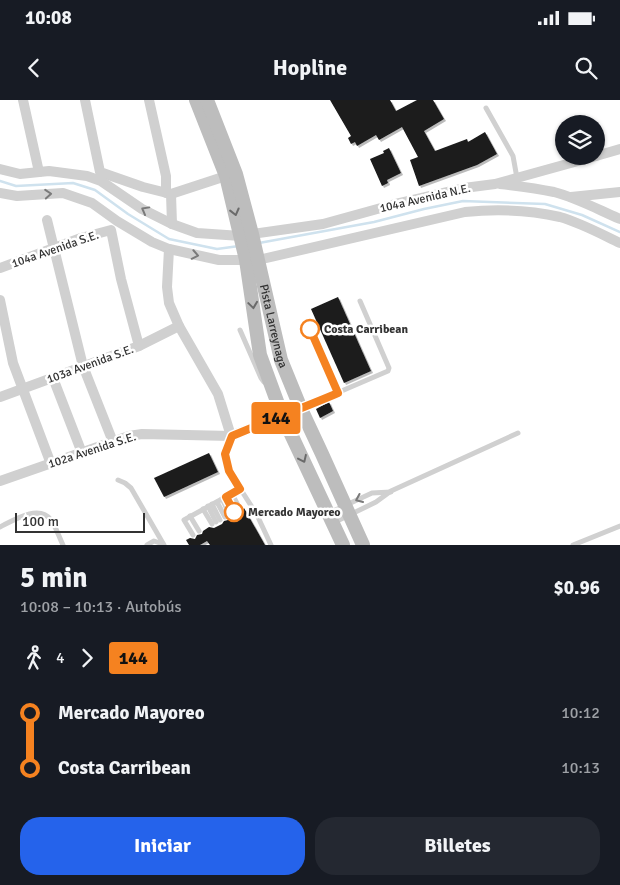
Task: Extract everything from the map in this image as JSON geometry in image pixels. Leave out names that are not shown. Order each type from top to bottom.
[{"type":"main road","name":"Pista Larreynaga","points":[[196,100],[247,236]]},
{"type":"main road","name":"Pista Larreynaga","points":[[207,100],[236,174],[252,258],[260,355],[282,415],[343,545]]},
{"type":"main road","name":"Pista Larreynaga","points":[[252,258],[266,290],[281,360],[362,545]]},
{"type":"street","points":[[23,100],[39,172]]},
{"type":"street","points":[[85,100],[100,172]]},
{"type":"street","points":[[149,100],[166,176],[172,224]]},
{"type":"street","name":"104a Avenida N.E.","points":[[605,153],[618,149]]},
{"type":"street","name":"104a Avenida N.E.","points":[[87,176],[101,181],[142,209],[172,224],[197,233],[247,236],[323,224],[399,203],[464,188],[495,184],[564,165]]},
{"type":"street","points":[[0,169],[20,174],[49,170],[87,176],[100,172],[169,194],[226,176]]},
{"type":"street","points":[[495,184],[540,189],[570,197],[620,220]]},
{"type":"street","points":[[570,197],[620,192]]},
{"type":"street","points":[[0,193],[16,196],[63,193],[92,203],[152,242],[169,249],[219,260],[252,258],[465,212],[483,210],[520,211],[561,218],[620,243]]},
{"type":"street","points":[[47,220],[83,366],[112,442]]},
{"type":"street","name":"104a Avenida S.E.","points":[[0,268],[81,238],[110,230],[139,346]]},
{"type":"street","points":[[169,249],[167,287],[170,303],[179,326],[218,394],[232,436]]},
{"type":"street","points":[[0,300],[13,363],[51,464]]},
{"type":"street","name":"103a Avenida S.E.","points":[[0,398],[139,346],[179,326]]},
{"type":"street","points":[[53,378],[82,453]]},
{"type":"street","name":"102a Avenida S.E.","points":[[0,480],[129,436],[142,434],[232,436],[301,409]]},
{"type":"lane","points":[[486,108],[513,156],[517,178]]},
{"type":"lane","points":[[301,409],[388,371],[389,369],[360,301]]},
{"type":"lane","points":[[310,329],[338,393]]},
{"type":"lane","points":[[240,330],[261,378],[264,382],[270,382]]},
{"type":"lane","points":[[330,519],[347,511],[376,502],[392,492],[518,433]]},
{"type":"lane","points":[[232,436],[225,454],[229,471],[257,516],[271,545]]},
{"type":"lane","points":[[118,480],[131,488],[164,545]]},
{"type":"lane","points":[[193,535],[184,520],[240,489]]},
{"type":"lane","points":[[330,519],[347,511],[372,494],[392,492]]},
{"type":"lane","points":[[217,502],[225,517]]},
{"type":"lane","points":[[217,502],[225,517]]},
{"type":"lane","points":[[217,502],[225,517]]},
{"type":"lane","points":[[0,527],[28,514],[45,514],[50,518],[63,545]]},
{"type":"lane","points":[[190,516],[199,532]]},
{"type":"lane","points":[[573,545],[620,526]]},
{"type":"lane","points":[[147,545],[154,541],[164,545]]},
{"type":"building","points":[[330,100],[390,100],[396,111],[417,100],[433,100],[444,119],[424,131],[435,151],[467,139],[468,142],[485,132],[497,154],[477,165],[419,186],[410,160],[418,157],[402,127],[379,140],[376,135],[357,146],[355,142],[351,144],[348,138],[351,136]]},
{"type":"building","points":[[389,148],[401,173],[387,180],[388,183],[382,186],[370,159],[384,153],[383,151]]},
{"type":"building","points":[[338,297],[371,371],[344,383],[311,309]]},
{"type":"building","points":[[329,402],[333,411],[320,418],[316,409]]},
{"type":"building","points":[[209,453],[218,472],[164,497],[154,478]]},
{"type":"building","name":"Mercado Mayoreo","points":[[244,508],[265,545],[210,545],[207,541],[200,545],[189,545],[186,540],[190,538],[195,539],[197,535],[202,534],[209,527],[214,528],[224,521],[232,519],[234,516],[242,513]]},
{"type":"waterway","points":[[0,181],[16,186],[73,183],[95,190],[128,214],[169,239],[217,249],[239,246]]},
{"type":"waterway","points":[[259,243],[374,222],[463,201],[545,204],[582,215],[620,232]]},
{"type":"bus line","name":"144","points":[[234,512],[226,497],[240,489],[229,471],[225,454],[232,436],[338,393],[310,329]]},
{"type":"place","name":"Costa Carribean","points":[[310,329]]},
{"type":"place","name":"Mercado Mayoreo","points":[[234,512]]}]
